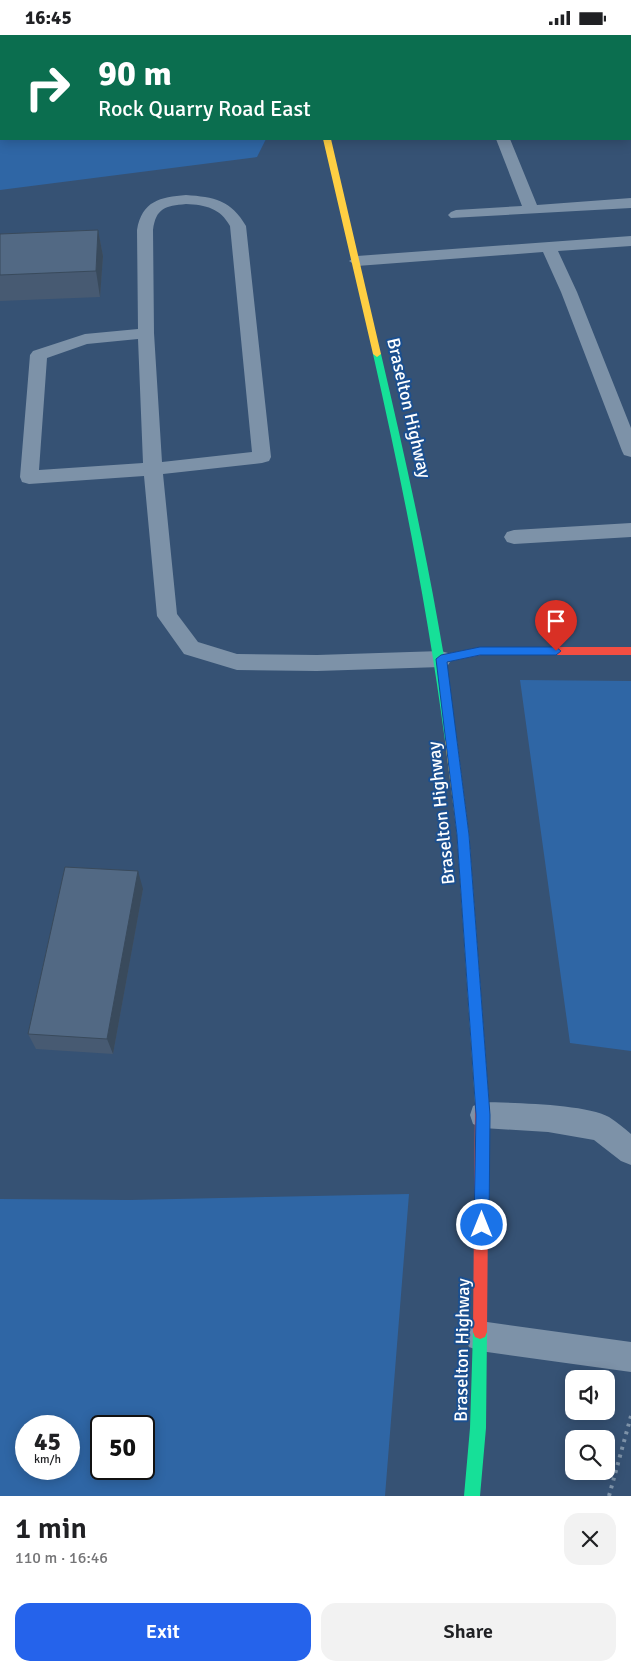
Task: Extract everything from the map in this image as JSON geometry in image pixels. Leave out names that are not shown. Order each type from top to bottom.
[{"type":"main road","name":"Braselton Highway","points":[[327,140],[358,261],[414,513],[441,659],[463,835],[483,1115],[478,1428],[472,1496]]},
{"type":"main road","points":[[441,659],[480,651],[631,651]]},
{"type":"lane","points":[[503,140],[531,210]]},
{"type":"lane","points":[[146,333],[86,339],[39,355],[29,477],[153,469],[262,457],[238,226],[228,210],[208,201],[183,199],[161,205],[148,215],[145,230],[146,333],[153,469],[168,616],[191,648],[237,662],[317,663],[441,659]]},
{"type":"lane","points":[[456,215],[631,203]]},
{"type":"lane","points":[[358,261],[631,241]]},
{"type":"lane","points":[[548,246],[569,292],[631,451]]},
{"type":"lane","points":[[514,537],[631,531]]},
{"type":"lane","points":[[483,1115],[548,1119],[600,1127],[631,1151]]},
{"type":"lane","points":[[480,1336],[631,1357]]},
{"type":"path","points":[[610,1496],[631,1416]]},
{"type":"shaded area","points":[[0,140],[266,140],[257,157],[0,190]]},
{"type":"shaded area","points":[[520,680],[631,681],[631,1051],[570,1043]]},
{"type":"shaded area","points":[[409,1194],[385,1496],[0,1496],[0,1199],[129,1200]]},
{"type":"building","points":[[98,230],[96,271],[0,275],[0,234]]},
{"type":"building","points":[[65,867],[138,871],[107,1039],[28,1034]]},
{"type":"traffic: fast","points":[[377,354],[419,546],[437,643],[451,741]]},
{"type":"traffic: fast","points":[[472,1496],[478,1428],[480,1332]]},
{"type":"traffic: slow","points":[[327,140],[377,354]]},
{"type":"traffic: slow","points":[[451,741],[463,835],[482,1103]]},
{"type":"traffic: jam","points":[[441,659],[481,651],[631,651]]},
{"type":"traffic: jam","points":[[480,1332],[482,1103]]},
{"type":"route","points":[[482,1225],[483,1115],[463,835],[441,659],[480,651],[556,651]]}]
